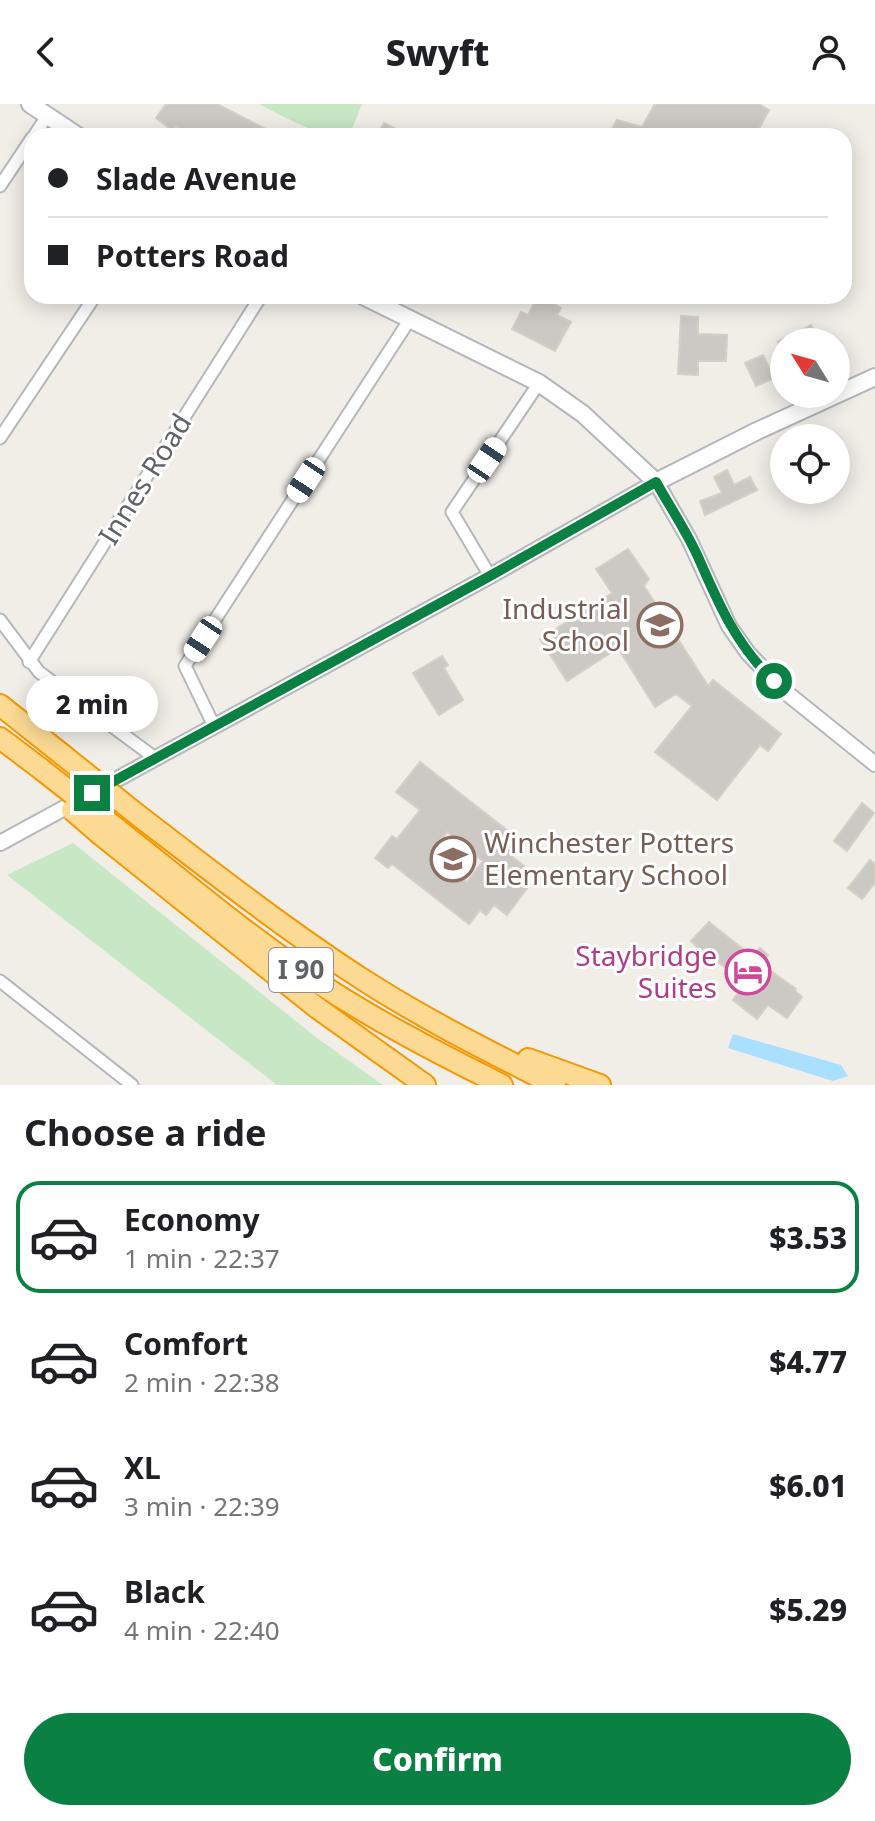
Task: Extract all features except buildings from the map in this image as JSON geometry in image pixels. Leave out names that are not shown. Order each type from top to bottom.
[{"type":"highway","name":"I 90","points":[[0,705],[139,816],[286,927],[362,979],[438,1025],[555,1085]]},
{"type":"highway","points":[[0,738],[34,772],[316,1007],[425,1085]]},
{"type":"highway","points":[[0,752],[34,772]]},
{"type":"highway","name":"I 90","points":[[109,832],[320,984],[418,1042],[502,1085]]},
{"type":"highway","points":[[438,1025],[600,1085]]},
{"type":"main road","points":[[30,104],[66,128]]},
{"type":"main road","points":[[379,304],[539,383],[583,414],[656,482],[875,377]]},
{"type":"street","points":[[39,128],[47,116]]},
{"type":"street","points":[[0,186],[24,150]]},
{"type":"street","points":[[0,438],[90,304]]},
{"type":"street","name":"Innes Road","points":[[29,662],[256,304]]},
{"type":"street","points":[[214,726],[185,666],[410,319]]},
{"type":"street","points":[[490,576],[452,512],[539,383]]},
{"type":"street","points":[[0,843],[656,482],[689,539],[729,626],[748,653],[783,690],[875,764]]},
{"type":"street","points":[[0,620],[29,662],[47,679],[155,758]]},
{"type":"street","points":[[0,981],[132,1085]]},
{"type":"green space","points":[[259,104],[362,104],[351,128],[304,126]]},
{"type":"green space","points":[[73,843],[317,1038],[383,1085],[277,1085],[7,875]]},
{"type":"water","points":[[733,1034],[841,1065],[848,1076],[833,1081],[728,1048]]},
{"type":"place","name":"Industrial School","points":[[660,625]]},
{"type":"place","name":"Winchester Potters Elementary School","points":[[453,859]]},
{"type":"place","name":"Staybridge Suites","points":[[748,972]]},
{"type":"route","points":[[92,793],[656,482],[689,539],[729,626],[774,681]]}]
